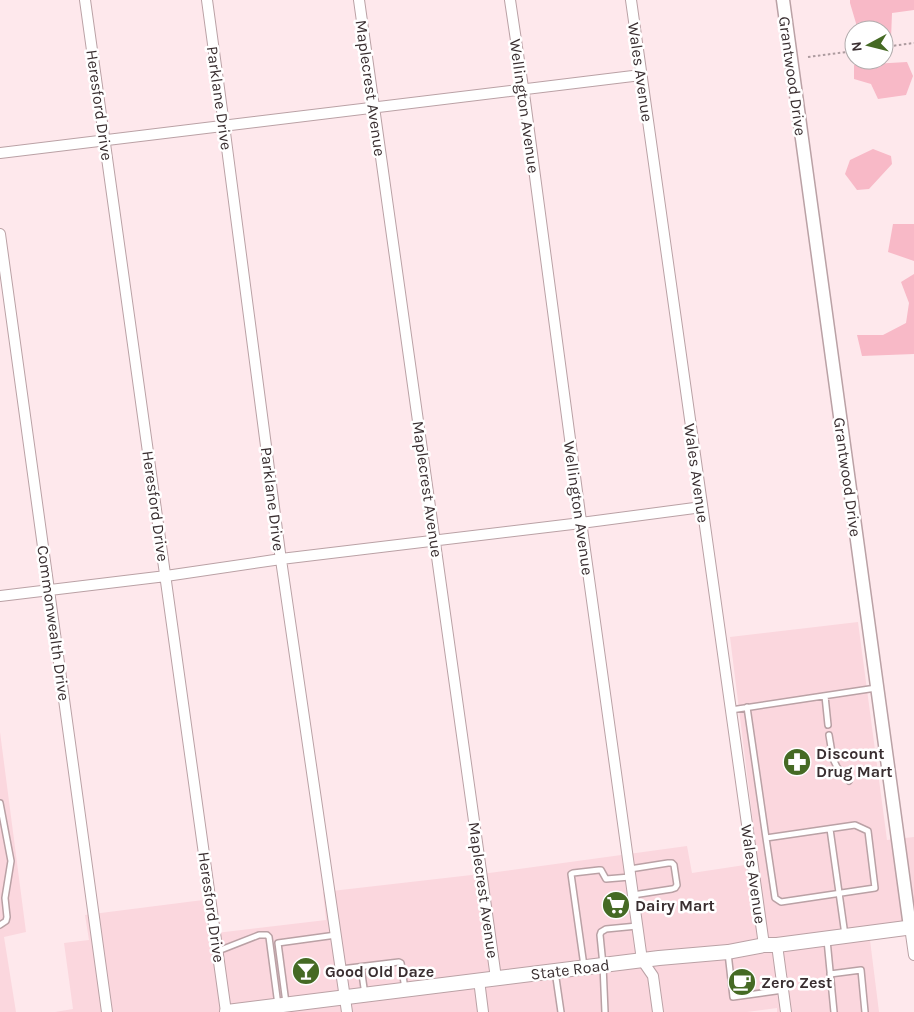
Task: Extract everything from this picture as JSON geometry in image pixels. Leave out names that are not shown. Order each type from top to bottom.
[{"type":"main road","name":"State Road","points":[[231,1012],[264,1010],[282,1005],[642,960],[728,952],[912,927]]},
{"type":"street","name":"Heresford Drive","points":[[85,0],[218,950],[231,1012]]},
{"type":"street","name":"Parklane Drive","points":[[207,0],[281,559],[347,1012]]},
{"type":"street","name":"Maplecrest Avenue","points":[[359,0],[496,978]]},
{"type":"street","name":"Wellington Avenue","points":[[510,0],[637,926],[642,960],[653,976],[658,1012]]},
{"type":"street","name":"Wales Avenue","points":[[631,0],[731,710],[770,945],[783,990],[786,1012]]},
{"type":"street","name":"Grantwood Drive","points":[[783,0],[877,688],[912,927],[914,955]]},
{"type":"street","points":[[0,153],[641,75]]},
{"type":"street","name":"Commonwealth Drive","points":[[0,234],[108,1012]]},
{"type":"street","points":[[0,596],[702,506]]},
{"type":"street","name":"Maplecrest Avenue","points":[[479,980],[483,1012]]},
{"type":"lane","points":[[731,710],[877,688]]},
{"type":"lane","points":[[825,696],[828,725]]},
{"type":"lane","points":[[747,707],[766,838],[775,898],[781,902],[875,888],[868,831],[856,825],[766,838]]},
{"type":"lane","points":[[829,735],[837,767],[849,781]]},
{"type":"lane","points":[[0,803],[11,861],[5,898],[7,917],[6,921],[0,925]]},
{"type":"lane","points":[[830,829],[845,936]]},
{"type":"lane","points":[[584,967],[572,886],[572,874],[601,870],[606,879],[668,863],[674,865],[677,885],[675,888],[633,895]]},
{"type":"lane","points":[[605,1012],[601,932],[606,929],[637,926]]},
{"type":"lane","points":[[218,950],[260,935],[267,935],[269,937],[282,1005]]},
{"type":"lane","points":[[282,1005],[278,943],[336,935]]},
{"type":"lane","points":[[826,938],[834,1012]]},
{"type":"lane","points":[[728,952],[733,997],[783,990]]},
{"type":"lane","points":[[342,969],[399,962],[401,963],[405,990]]},
{"type":"lane","points":[[361,967],[365,995]]},
{"type":"lane","points":[[830,974],[861,970],[865,1012]]},
{"type":"lane","points":[[555,971],[561,1012]]},
{"type":"path","points":[[894,46],[914,43]]},
{"type":"path","points":[[808,57],[844,52]]},
{"type":"path","points":[[741,968],[742,974]]},
{"type":"shaded area","points":[[850,0],[914,0],[914,10],[892,13],[892,20],[855,20]]},
{"type":"shaded area","points":[[907,62],[913,76],[906,95],[878,99],[871,84],[854,79],[854,70],[894,70],[894,63]]},
{"type":"shaded area","points":[[873,149],[891,156],[892,164],[869,189],[857,190],[845,174],[850,160]]},
{"type":"shaded area","points":[[893,224],[914,224],[914,261],[888,252]]},
{"type":"shaded area","points":[[914,274],[914,354],[862,356],[857,335],[883,335],[906,323],[909,303],[901,282]]},
{"type":"shaded area","points":[[858,622],[887,840],[914,837],[914,935],[870,940],[879,1012],[777,1012],[777,1008],[747,1012],[55,1012],[73,1009],[64,943],[89,940],[85,915],[203,900],[208,934],[326,920],[323,892],[489,873],[687,846],[692,873],[758,863],[730,637]]},
{"type":"shaded area","points":[[0,732],[26,932],[4,937],[16,1012],[0,1012]]},
{"type":"place","name":"Discount Drug Mart","points":[[797,762]]},
{"type":"place","name":"Dairy Mart","points":[[616,905]]},
{"type":"place","name":"Good Old Daze","points":[[306,971]]},
{"type":"place","name":"Zero Zest","points":[[742,982]]}]
